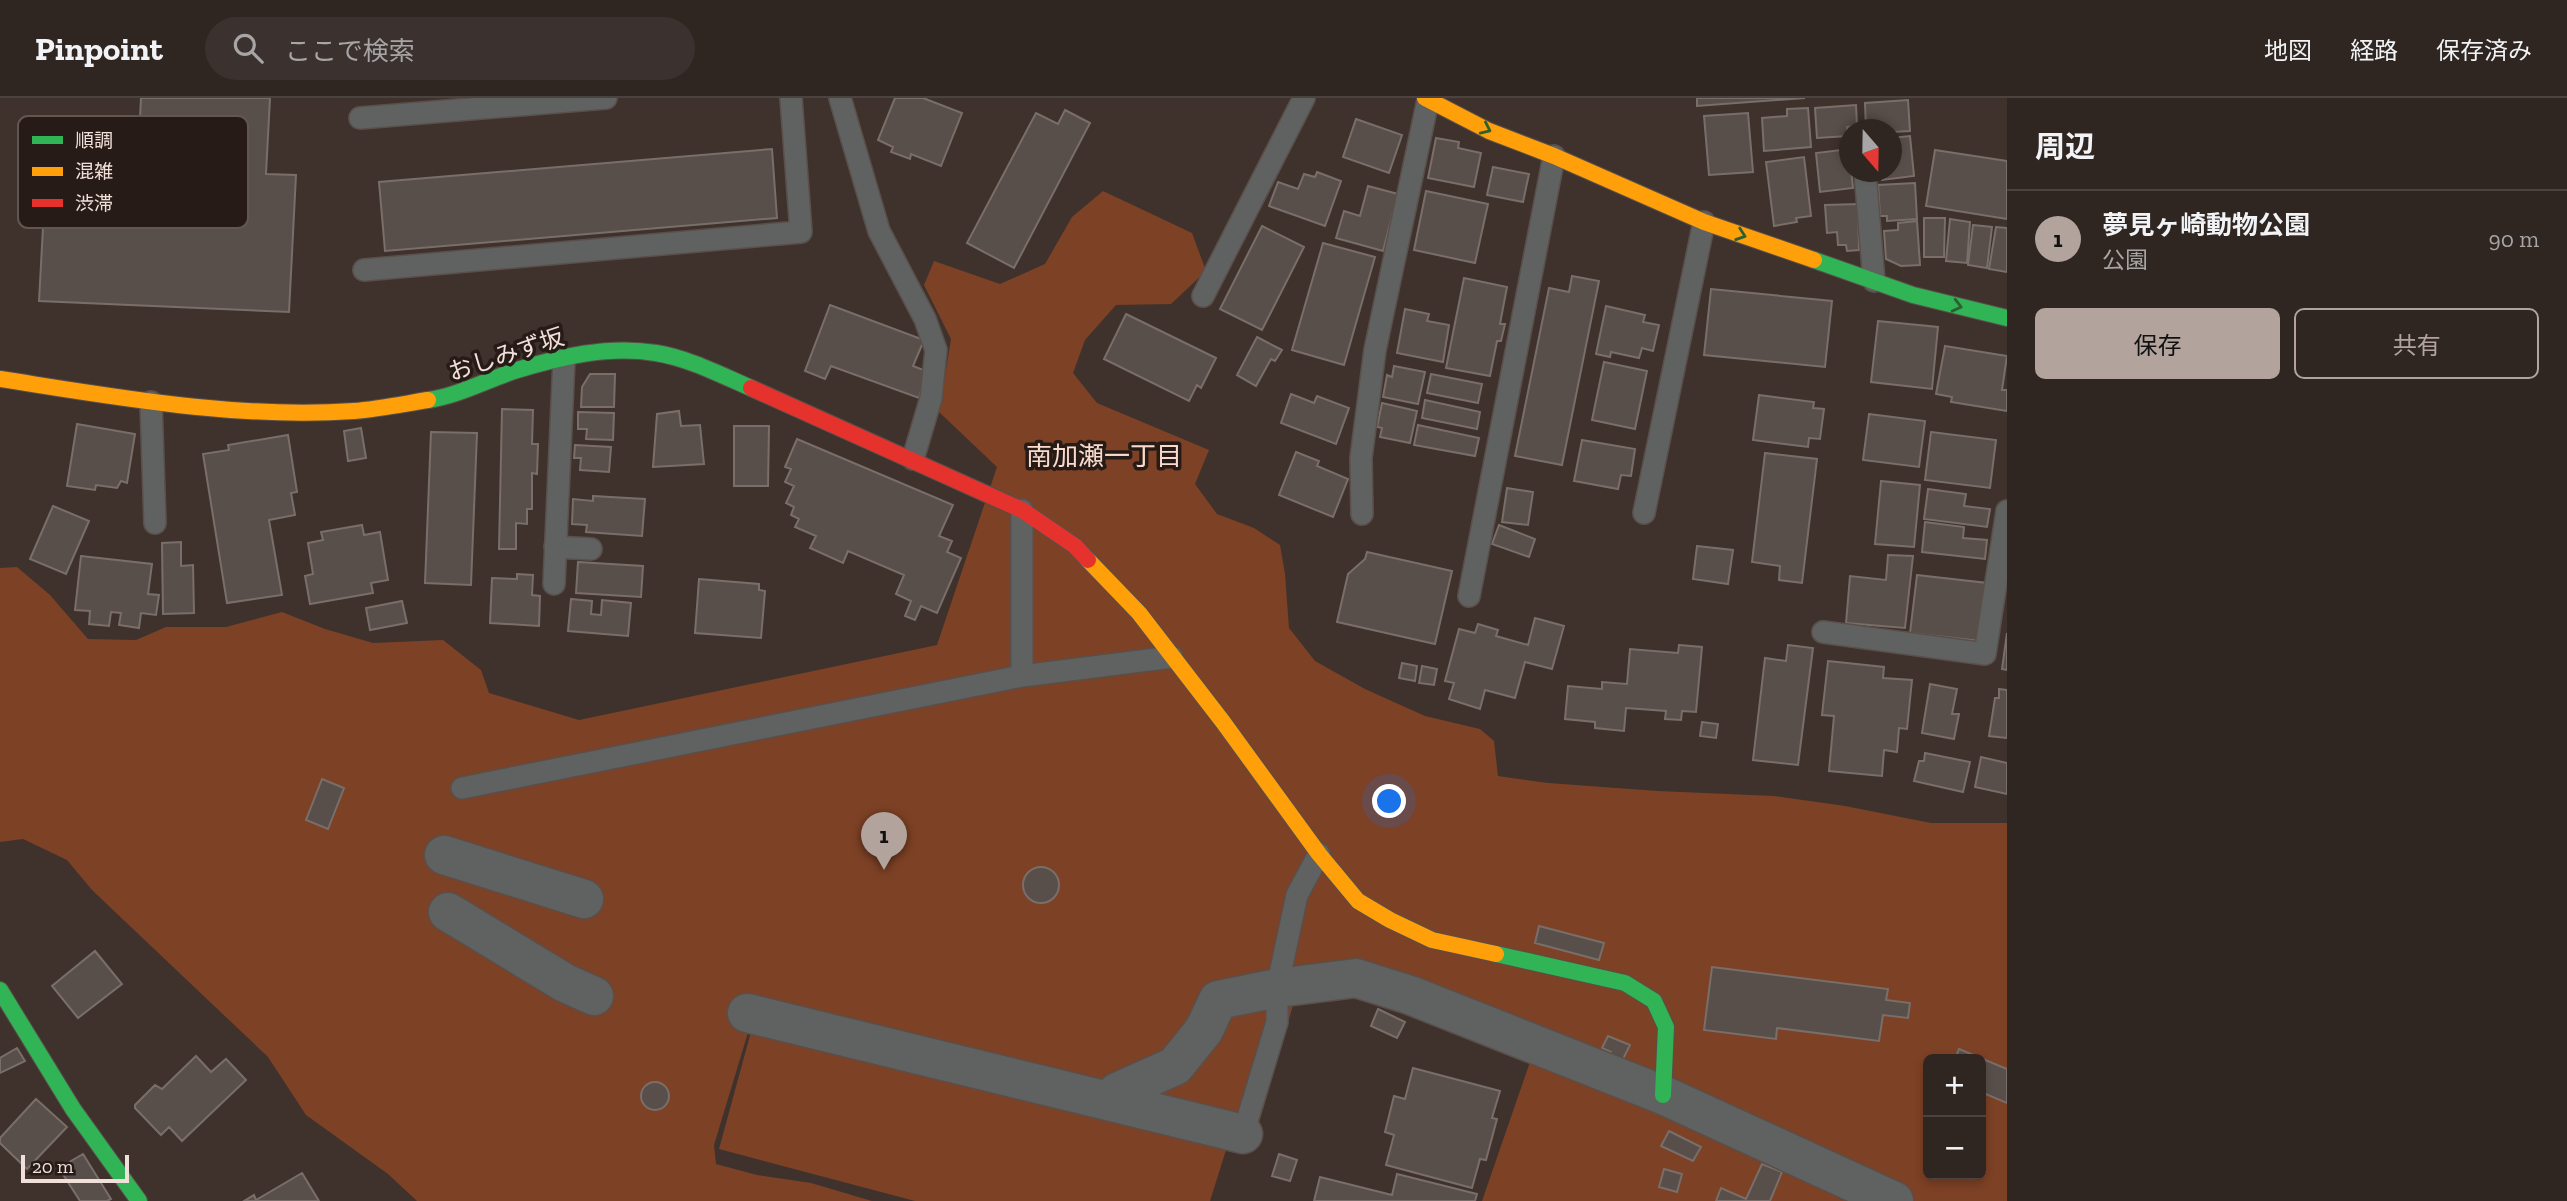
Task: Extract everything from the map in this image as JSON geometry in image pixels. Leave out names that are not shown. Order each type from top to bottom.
[{"type":"street","points":[[1427,99],[1489,131],[1554,156],[1704,222],[1913,295],[2007,318]]},
{"type":"street","name":"おしみず坂","points":[[0,379],[151,402],[278,412],[355,411],[441,398],[515,371],[593,351],[656,353],[710,370],[998,498],[1022,510],[1075,546],[1139,613],[1319,854],[1358,901],[1432,940],[1625,983],[1654,1000],[1666,1027],[1663,1095]]},
{"type":"street","points":[[444,855],[584,899]]},
{"type":"street","points":[[448,912],[565,983],[594,996]]},
{"type":"street","points":[[1111,1100],[1117,1093],[1175,1066],[1204,1030],[1218,1000],[1277,988],[1356,978],[1410,995],[1663,1095],[1894,1201]]},
{"type":"street","points":[[0,990],[73,1109],[139,1201]]},
{"type":"street","points":[[747,1013],[1243,1133]]},
{"type":"lane","points":[[360,118],[606,98]]},
{"type":"lane","points":[[364,270],[801,232],[791,98]]},
{"type":"lane","points":[[840,98],[880,231],[925,319],[936,350],[931,398],[913,459]]},
{"type":"lane","points":[[1203,296],[1304,98]]},
{"type":"lane","points":[[1362,514],[1361,458],[1376,350],[1427,99]]},
{"type":"lane","points":[[1469,596],[1554,156]]},
{"type":"lane","points":[[1867,182],[1874,281]]},
{"type":"lane","points":[[1644,513],[1704,222]]},
{"type":"lane","points":[[554,584],[564,359]]},
{"type":"lane","points":[[151,402],[155,523]]},
{"type":"lane","points":[[1022,510],[1022,677]]},
{"type":"lane","points":[[1824,632],[1985,654],[2007,511]]},
{"type":"lane","points":[[555,547],[592,549]]},
{"type":"lane","points":[[462,788],[1022,677],[1172,657]]},
{"type":"lane","points":[[1243,1133],[1277,1022],[1277,988],[1297,895],[1319,854]]},
{"type":"shaded area","points":[[1103,191],[1192,233],[1206,271],[1171,304],[1116,305],[1085,340],[1073,373],[1097,403],[1209,450],[1195,484],[1217,514],[1254,528],[1280,545],[1289,628],[1315,661],[1365,689],[1425,716],[1480,729],[1494,741],[1498,776],[1548,783],[1658,791],[1774,796],[1845,806],[1931,823],[2007,823],[2007,1201],[1482,1201],[1530,1062],[1368,992],[1296,995],[1251,1150],[750,1026],[714,1145],[716,1164],[757,1175],[811,1183],[872,1201],[417,1201],[388,1174],[306,1115],[268,1057],[92,890],[67,860],[23,839],[0,842],[0,568],[17,567],[50,595],[88,639],[136,640],[166,627],[226,627],[282,612],[325,629],[373,643],[443,640],[481,670],[489,693],[579,720],[937,645],[997,467],[939,412],[951,339],[924,285],[934,261],[1000,284],[1045,264],[1072,217]]},
{"type":"shaded area","points":[[752,1028],[1227,1147],[1210,1201],[915,1201],[719,1149]]},
{"type":"building","points":[[141,98],[270,98],[266,174],[296,175],[289,312],[39,301],[43,228],[248,228],[248,116],[140,116]]},
{"type":"building","points":[[895,98],[923,98],[962,113],[941,166],[911,154],[910,159],[891,152],[893,147],[878,140]]},
{"type":"building","points":[[1697,98],[1805,98],[1697,106]]},
{"type":"building","points":[[1908,100],[1910,131],[1902,131],[1902,119],[1866,119],[1865,103]]},
{"type":"building","points":[[1856,105],[1857,119],[1839,119],[1839,137],[1817,138],[1815,108]]},
{"type":"building","points":[[1808,108],[1811,147],[1764,151],[1762,118],[1787,116],[1787,109]]},
{"type":"building","points":[[1065,110],[1090,123],[1014,268],[967,243],[1036,113],[1058,124]]},
{"type":"building","points":[[1748,113],[1753,172],[1709,175],[1704,116]]},
{"type":"building","points":[[1356,119],[1402,135],[1389,173],[1343,157]]},
{"type":"building","points":[[1910,136],[1914,176],[1902,178],[1902,137]]},
{"type":"building","points":[[1436,138],[1459,142],[1458,148],[1481,153],[1474,187],[1428,178]]},
{"type":"building","points":[[772,149],[777,218],[385,251],[379,182]]},
{"type":"building","points":[[1839,150],[1839,182],[1852,182],[1853,188],[1820,192],[1816,153]]},
{"type":"building","points":[[1935,150],[2007,161],[2007,219],[1926,206]]},
{"type":"building","points":[[1804,157],[1811,216],[1796,218],[1797,222],[1774,226],[1766,162]]},
{"type":"building","points":[[1493,167],[1529,174],[1523,202],[1487,195]]},
{"type":"building","points":[[1317,172],[1341,181],[1325,226],[1269,206],[1278,182],[1298,189],[1304,174],[1315,177]]},
{"type":"building","points":[[1915,183],[1917,219],[1887,221],[1887,216],[1880,216],[1878,185]]},
{"type":"building","points":[[1368,186],[1398,194],[1383,251],[1336,238],[1344,211],[1360,216]]},
{"type":"building","points":[[1426,191],[1488,204],[1475,263],[1414,250]]},
{"type":"building","points":[[1858,204],[1859,250],[1847,251],[1846,245],[1838,245],[1837,232],[1827,233],[1825,205]]},
{"type":"building","points":[[1924,218],[1945,218],[1944,257],[1924,257]]},
{"type":"building","points":[[1950,219],[1970,222],[1967,263],[1946,261]]},
{"type":"building","points":[[1917,221],[1920,265],[1901,266],[1886,259],[1884,231],[1898,230],[1898,223]]},
{"type":"building","points":[[1973,225],[1992,227],[1987,268],[1968,265]]},
{"type":"building","points":[[1262,226],[1304,247],[1262,330],[1220,309]]},
{"type":"building","points":[[1996,227],[2007,228],[2007,272],[1989,269]]},
{"type":"building","points":[[1323,243],[1375,257],[1344,365],[1292,350]]},
{"type":"building","points":[[1572,276],[1599,281],[1562,465],[1515,456],[1549,288],[1569,292]]},
{"type":"building","points":[[1464,278],[1507,287],[1500,324],[1505,324],[1501,341],[1497,341],[1490,376],[1446,368]]},
{"type":"building","points":[[1711,289],[1832,301],[1825,367],[1704,355]]},
{"type":"building","points":[[830,305],[924,340],[913,366],[926,371],[919,398],[831,366],[825,379],[805,371]]},
{"type":"building","points":[[1606,306],[1645,315],[1643,322],[1659,325],[1653,351],[1642,348],[1639,358],[1611,352],[1610,357],[1596,354]]},
{"type":"building","points":[[1405,309],[1429,314],[1427,321],[1449,325],[1443,362],[1397,353]]},
{"type":"building","points":[[1126,314],[1216,358],[1201,388],[1197,385],[1189,401],[1104,359]]},
{"type":"building","points":[[1878,321],[1938,327],[1932,389],[1871,382]]},
{"type":"building","points":[[1257,337],[1282,350],[1275,361],[1271,359],[1256,386],[1237,375]]},
{"type":"building","points":[[1945,346],[2007,356],[2002,390],[2007,390],[2007,411],[1951,402],[1952,397],[1936,394]]},
{"type":"building","points":[[1604,362],[1647,371],[1635,429],[1592,420]]},
{"type":"building","points":[[1394,366],[1425,372],[1418,404],[1383,397],[1387,375],[1392,377]]},
{"type":"building","points":[[590,374],[615,374],[614,407],[581,407],[582,387]]},
{"type":"building","points":[[1431,374],[1482,384],[1478,403],[1427,393]]},
{"type":"building","points":[[1291,394],[1314,403],[1317,396],[1349,408],[1336,444],[1281,423]]},
{"type":"building","points":[[1759,395],[1814,402],[1813,408],[1824,409],[1820,439],[1809,438],[1808,447],[1753,440]]},
{"type":"building","points":[[1425,400],[1480,412],[1477,429],[1422,418]]},
{"type":"building","points":[[1382,403],[1417,411],[1410,443],[1380,437],[1382,428],[1377,427]]},
{"type":"building","points":[[502,409],[533,410],[532,444],[538,444],[537,474],[532,473],[532,509],[527,509],[527,524],[516,523],[516,549],[499,549]]},
{"type":"building","points":[[679,411],[681,426],[700,425],[704,464],[653,467],[657,414]]},
{"type":"building","points":[[578,412],[614,413],[613,440],[586,439],[587,429],[578,429]]},
{"type":"building","points":[[1869,414],[1925,421],[1919,467],[1863,460]]},
{"type":"building","points":[[77,424],[135,434],[127,483],[121,481],[117,488],[96,485],[95,490],[67,486]]},
{"type":"building","points":[[1418,425],[1479,438],[1475,456],[1414,445]]},
{"type":"building","points":[[734,426],[769,426],[768,486],[734,486]]},
{"type":"building","points":[[361,428],[366,458],[348,461],[344,431]]},
{"type":"building","points":[[431,432],[477,433],[471,585],[425,583]]},
{"type":"building","points":[[1931,432],[1996,440],[1990,488],[1925,480]]},
{"type":"building","points":[[288,435],[297,492],[291,493],[295,515],[269,520],[282,595],[227,603],[203,454],[229,450],[228,445]]},
{"type":"building","points":[[797,439],[953,505],[939,536],[952,541],[947,552],[961,558],[937,613],[921,606],[915,620],[905,616],[911,601],[896,594],[904,575],[848,551],[843,563],[810,548],[816,536],[795,527],[799,519],[791,515],[794,507],[786,503],[794,486],[785,482],[791,469],[785,467]]},
{"type":"building","points":[[1582,440],[1635,449],[1631,476],[1621,475],[1618,489],[1574,481]]},
{"type":"building","points":[[575,445],[611,447],[609,472],[580,470],[581,458],[574,458]]},
{"type":"building","points":[[1296,452],[1319,461],[1317,466],[1348,479],[1333,517],[1279,495]]},
{"type":"building","points":[[1765,453],[1817,459],[1802,583],[1779,580],[1780,566],[1752,562]]},
{"type":"building","points":[[1881,481],[1920,485],[1914,547],[1875,544]]},
{"type":"building","points":[[1507,488],[1533,492],[1528,525],[1502,522]]},
{"type":"building","points":[[1928,489],[1966,494],[1964,506],[1990,509],[1987,527],[1924,519]]},
{"type":"building","points":[[593,496],[645,499],[642,536],[586,532],[587,525],[572,524],[573,499],[593,501]]},
{"type":"building","points":[[53,506],[89,521],[66,574],[30,559]]},
{"type":"building","points":[[1925,522],[1964,527],[1963,538],[1987,540],[1985,559],[1922,552]]},
{"type":"building","points":[[362,525],[364,535],[380,532],[388,580],[371,583],[373,593],[310,604],[305,576],[313,574],[308,543],[323,540],[321,532]]},
{"type":"building","points":[[1499,525],[1535,539],[1529,557],[1492,544]]},
{"type":"building","points":[[181,542],[181,566],[193,565],[194,613],[163,614],[162,543]]},
{"type":"building","points":[[1697,546],[1733,550],[1728,584],[1693,579]]},
{"type":"building","points":[[1367,552],[1452,571],[1435,644],[1337,622],[1348,574],[1365,559]]},
{"type":"building","points":[[1888,555],[1913,556],[1905,628],[1846,623],[1850,576],[1886,580]]},
{"type":"building","points":[[81,556],[152,564],[148,594],[159,595],[156,615],[141,613],[139,628],[119,625],[121,613],[111,612],[109,626],[89,624],[90,611],[75,610]]},
{"type":"building","points":[[578,562],[643,566],[641,597],[576,593]]},
{"type":"building","points":[[517,574],[533,575],[532,595],[540,596],[539,626],[490,623],[492,578],[517,579]]},
{"type":"building","points":[[1917,575],[1987,583],[1980,641],[1910,633]]},
{"type":"building","points":[[699,579],[759,584],[759,590],[765,591],[761,638],[695,633]]},
{"type":"building","points":[[571,599],[592,601],[591,614],[601,615],[602,600],[631,603],[628,636],[568,631]]},
{"type":"building","points":[[402,601],[407,623],[370,630],[366,608]]},
{"type":"building","points":[[1535,618],[1564,626],[1552,669],[1525,662],[1515,698],[1485,690],[1480,709],[1449,699],[1454,683],[1445,681],[1459,629],[1475,633],[1478,624],[1498,630],[1496,636],[1528,645]]},
{"type":"building","points":[[2007,633],[2007,670],[2002,669]]},
{"type":"building","points":[[1679,645],[1702,647],[1696,712],[1682,711],[1681,720],[1665,719],[1666,711],[1626,708],[1624,731],[1595,728],[1595,722],[1565,719],[1568,686],[1602,689],[1602,682],[1627,684],[1630,649],[1678,653]]},
{"type":"building","points":[[1788,645],[1813,648],[1798,765],[1753,760],[1765,658],[1786,661]]},
{"type":"building","points":[[1828,661],[1884,667],[1883,678],[1912,680],[1907,729],[1899,728],[1897,752],[1884,750],[1882,776],[1829,771],[1834,716],[1822,715]]},
{"type":"building","points":[[1402,663],[1417,666],[1415,681],[1399,678]]},
{"type":"building","points":[[1422,666],[1437,669],[1434,685],[1419,683]]},
{"type":"building","points":[[1930,684],[1957,689],[1952,714],[1959,714],[1954,739],[1922,733]]},
{"type":"building","points":[[1999,689],[2007,690],[2007,738],[1989,736]]},
{"type":"building","points":[[1702,722],[1718,724],[1716,738],[1700,736]]},
{"type":"building","points":[[1925,753],[1970,762],[1963,792],[1914,781],[1919,761],[1924,761]]},
{"type":"building","points":[[1981,757],[2007,763],[2007,794],[1975,787]]},
{"type":"building","points":[[322,779],[344,788],[328,829],[306,820]]},
{"type":"building","points":[[1041,867],[1054,872],[1059,885],[1054,898],[1041,903],[1028,898],[1023,885],[1028,872]]},
{"type":"building","points":[[1539,926],[1604,943],[1599,960],[1535,943]]},
{"type":"building","points":[[95,951],[122,984],[78,1018],[52,986]]},
{"type":"building","points":[[1712,967],[1888,989],[1886,1000],[1910,1003],[1908,1018],[1883,1015],[1879,1041],[1777,1028],[1776,1039],[1704,1030]]},
{"type":"building","points":[[1378,1009],[1405,1022],[1397,1038],[1371,1026]]},
{"type":"building","points":[[1608,1036],[1630,1045],[1621,1063],[1609,1057],[1611,1052],[1602,1048]]},
{"type":"building","points":[[17,1048],[25,1061],[0,1073],[0,1058]]},
{"type":"building","points":[[1959,1049],[1971,1054],[1957,1054]]},
{"type":"building","points":[[196,1056],[211,1072],[226,1059],[246,1080],[182,1141],[169,1127],[161,1135],[135,1105],[155,1085],[162,1089]]},
{"type":"building","points":[[1986,1060],[2007,1069],[2007,1103],[1986,1094]]},
{"type":"building","points":[[1413,1068],[1500,1091],[1492,1118],[1497,1119],[1486,1160],[1480,1159],[1472,1188],[1386,1165],[1394,1135],[1385,1132],[1394,1096],[1405,1099]]},
{"type":"building","points":[[655,1082],[665,1086],[669,1096],[665,1106],[655,1110],[645,1106],[641,1096],[645,1086]]},
{"type":"building","points":[[36,1099],[67,1127],[27,1169],[0,1143],[0,1138]]},
{"type":"building","points":[[1669,1131],[1701,1147],[1693,1161],[1661,1146]]},
{"type":"building","points":[[83,1154],[111,1199],[80,1201],[59,1168]]},
{"type":"building","points":[[1279,1154],[1297,1160],[1290,1181],[1272,1176]]},
{"type":"building","points":[[1762,1164],[1782,1172],[1770,1201],[1716,1201],[1721,1188],[1746,1199]]},
{"type":"building","points":[[1664,1169],[1682,1174],[1677,1192],[1659,1187]]},
{"type":"building","points":[[302,1173],[319,1201],[244,1201],[254,1195],[256,1200]]},
{"type":"building","points":[[1397,1174],[1477,1194],[1475,1201],[1314,1201],[1320,1177],[1392,1195]]},
{"type":"traffic: fast","points":[[1814,260],[1913,295],[2007,318]]},
{"type":"traffic: fast","points":[[428,400],[548,361],[620,350],[656,353],[680,359],[751,388]]},
{"type":"traffic: fast","points":[[1496,954],[1625,983],[1654,1001],[1666,1027],[1663,1095]]},
{"type":"traffic: fast","points":[[0,990],[73,1109],[139,1201]]},
{"type":"traffic: slow","points":[[1425,98],[1489,131],[1554,156],[1704,222],[1814,260]]},
{"type":"traffic: slow","points":[[0,379],[176,405],[265,412],[354,411],[428,400]]},
{"type":"traffic: slow","points":[[1088,560],[1139,613],[1319,854],[1358,901],[1432,940],[1496,954]]},
{"type":"traffic: jam","points":[[751,388],[1022,510],[1075,546],[1088,560]]},
{"type":"place","name":"夢見ヶ崎動物公園","points":[[884,870]]},
{"type":"district","name":"南加瀬一丁目","points":[[1104,456]]}]
